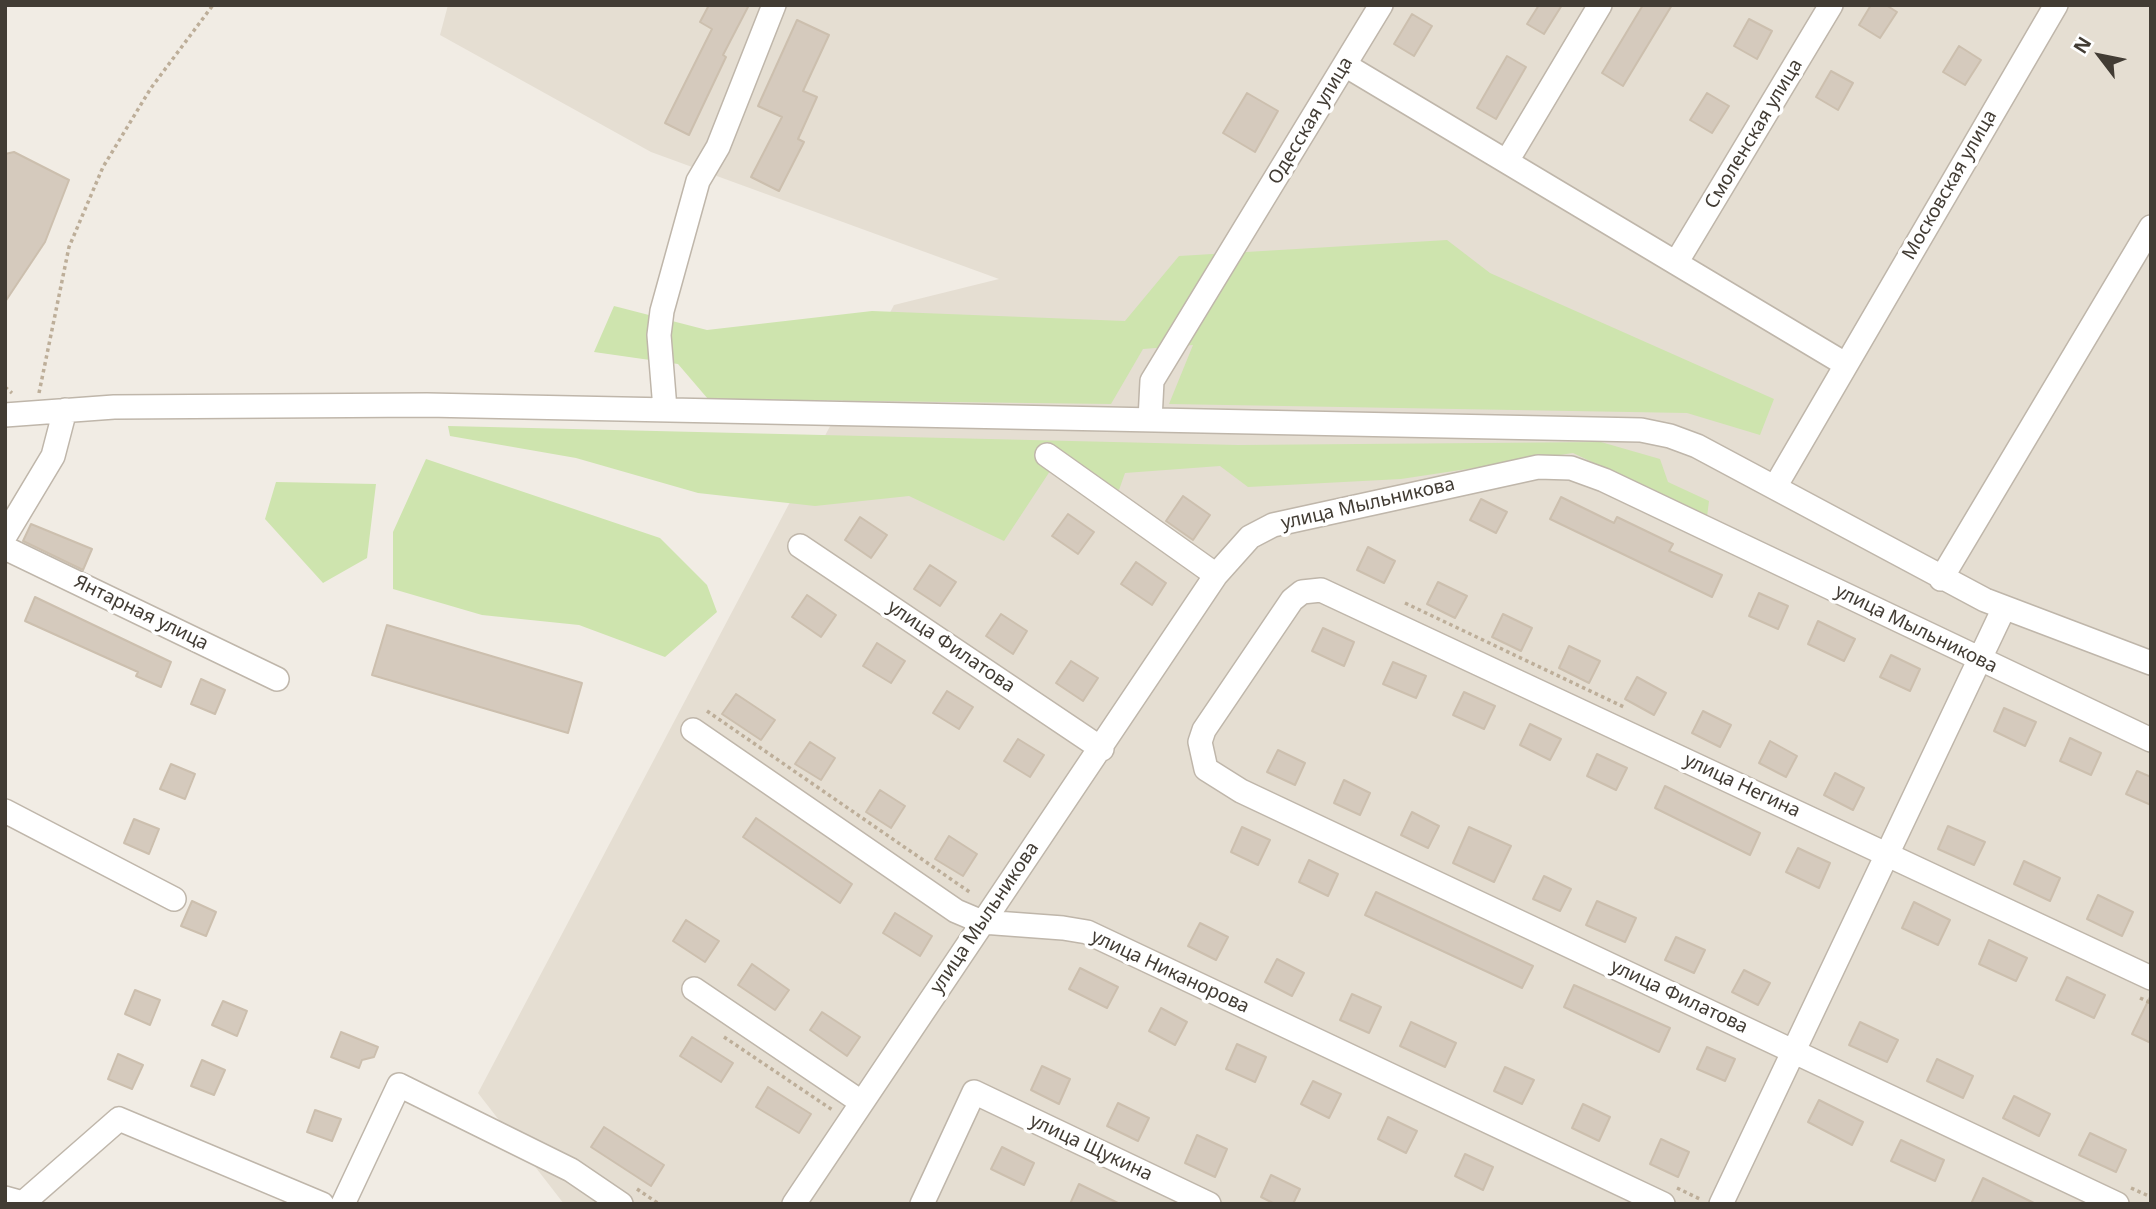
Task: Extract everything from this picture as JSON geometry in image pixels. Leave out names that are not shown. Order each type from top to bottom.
[{"type":"street","points":[[665,409],[659,335],[662,311],[698,181],[718,147],[774,5]]},
{"type":"street","name":"Одесская улица","points":[[1150,420],[1152,381],[1381,5]]},
{"type":"street","points":[[1507,162],[1600,5]]},
{"type":"street","name":"Смоленская улица","points":[[1676,263],[1831,5]]},
{"type":"street","name":"Московская улица","points":[[1775,487],[2056,5]]},
{"type":"street","points":[[1345,65],[1845,364]]},
{"type":"street","points":[[1941,579],[2151,227]]},
{"type":"street","points":[[5,415],[65,410],[427,405],[1641,430],[1670,436],[1697,446],[1941,579],[2004,608],[2151,663]]},
{"type":"street","points":[[5,536],[53,456],[65,410]]},
{"type":"street","points":[[1047,455],[1216,575]]},
{"type":"street","name":"улица Мыльникова","points":[[794,1204],[987,915],[1102,749],[1216,575],[1250,537],[1261,530],[1293,519],[1538,467],[1571,468],[1604,480],[2151,740]]},
{"type":"street","name":"улица Филатова","points":[[800,546],[1102,749]]},
{"type":"street","name":"Янтарная улица","points":[[5,548],[277,679]]},
{"type":"street","name":"улица Филатова","points":[[1334,594],[1312,589],[1292,600],[1204,730],[1200,742],[1206,769],[1241,791],[2117,1204]]},
{"type":"street","name":"улица Негина","points":[[1334,594],[2151,978]]},
{"type":"street","points":[[1721,1204],[2004,608]]},
{"type":"street","name":"улица Никанорова","points":[[693,730],[956,911],[1087,932],[1663,1204]]},
{"type":"street","points":[[5,811],[174,899]]},
{"type":"street","points":[[694,989],[861,1102]]},
{"type":"street","points":[[344,1204],[399,1085],[571,1170],[621,1204]]},
{"type":"street","name":"улица Щукина","points":[[922,1204],[974,1092],[1209,1204]]},
{"type":"street","points":[[5,1198],[23,1203],[40,1196],[119,1119],[322,1204]]},
{"type":"path","points":[[34,413],[69,247],[103,167],[151,88],[213,5]]},
{"type":"path","points":[[707,711],[987,915]]},
{"type":"path","points":[[718,1032],[848,1121]]},
{"type":"shaded area","points":[[448,5],[2151,5],[2151,1204],[564,1204],[478,1093],[894,305],[999,279],[651,152],[440,35]]},
{"type":"green space","points":[[1447,240],[1490,273],[1774,399],[1760,435],[1687,413],[1169,404],[1193,345],[1143,349],[1111,404],[708,399],[678,364],[594,352],[614,306],[707,330],[872,311],[1125,321],[1179,256]]},
{"type":"green space","points":[[448,426],[1238,445],[1601,442],[1660,459],[1668,482],[1709,501],[1707,517],[1573,453],[1401,479],[1248,487],[1220,466],[1125,473],[1119,490],[1052,468],[1004,541],[909,496],[815,506],[698,493],[576,458],[450,436]]},
{"type":"green space","points":[[426,459],[660,538],[707,585],[717,612],[665,657],[579,625],[482,615],[393,589],[393,532]]},
{"type":"green space","points":[[276,482],[376,484],[367,558],[323,583],[265,519]]},
{"type":"building","points":[[709,5],[749,5],[723,55],[726,57],[689,135],[665,123],[712,29],[700,22]]},
{"type":"building","points":[[1539,5],[1562,5],[1544,34],[1527,24]]},
{"type":"building","points":[[1643,5],[1672,5],[1623,86],[1602,73]]},
{"type":"building","points":[[1871,5],[1886,5],[1897,12],[1880,38],[1859,25]]},
{"type":"building","points":[[1412,14],[1432,26],[1414,56],[1394,44]]},
{"type":"building","points":[[1749,19],[1772,31],[1757,59],[1734,46]]},
{"type":"building","points":[[797,20],[829,35],[803,91],[817,97],[798,139],[804,142],[779,191],[751,177],[782,117],[758,106]]},
{"type":"building","points":[[1959,46],[1981,60],[1965,85],[1943,72]]},
{"type":"building","points":[[1507,56],[1526,67],[1496,119],[1477,108]]},
{"type":"building","points":[[1831,71],[1853,83],[1838,110],[1816,97]]},
{"type":"building","points":[[1247,93],[1278,111],[1255,152],[1223,133]]},
{"type":"building","points":[[1707,93],[1729,106],[1712,133],[1690,120]]},
{"type":"building","points":[[14,152],[69,180],[45,242],[5,302],[5,154]]},
{"type":"building","points":[[1183,496],[1210,515],[1193,540],[1166,521]]},
{"type":"building","points":[[1561,497],[1614,523],[1617,517],[1673,544],[1669,551],[1722,575],[1712,597],[1550,519]]},
{"type":"building","points":[[1481,499],[1507,512],[1496,533],[1470,520]]},
{"type":"building","points":[[1068,514],[1094,532],[1078,554],[1052,536]]},
{"type":"building","points":[[860,517],[887,535],[871,558],[845,540]]},
{"type":"building","points":[[31,524],[92,549],[83,570],[23,541]]},
{"type":"building","points":[[1368,547],[1395,561],[1384,583],[1357,570]]},
{"type":"building","points":[[1136,562],[1166,583],[1152,605],[1121,584]]},
{"type":"building","points":[[930,565],[956,582],[940,606],[914,589]]},
{"type":"building","points":[[1438,582],[1467,596],[1455,618],[1427,604]]},
{"type":"building","points":[[1759,593],[1788,606],[1778,629],[1749,616]]},
{"type":"building","points":[[807,595],[836,615],[821,637],[792,617]]},
{"type":"building","points":[[35,597],[171,662],[161,687],[136,676],[138,672],[25,621]]},
{"type":"building","points":[[1001,614],[1027,631],[1013,654],[986,636]]},
{"type":"building","points":[[1503,614],[1532,628],[1521,651],[1492,637]]},
{"type":"building","points":[[1818,621],[1855,639],[1844,661],[1808,644]]},
{"type":"building","points":[[387,625],[582,683],[568,733],[372,675]]},
{"type":"building","points":[[1323,628],[1354,642],[1344,666],[1312,651]]},
{"type":"building","points":[[877,643],[905,661],[891,683],[863,666]]},
{"type":"building","points":[[1569,646],[1600,661],[1589,683],[1559,668]]},
{"type":"building","points":[[1891,655],[1920,669],[1910,691],[1880,677]]},
{"type":"building","points":[[1071,661],[1098,678],[1083,701],[1056,683]]},
{"type":"building","points":[[1393,662],[1426,676],[1416,698],[1383,684]]},
{"type":"building","points":[[1637,677],[1666,693],[1654,715],[1625,699]]},
{"type":"building","points":[[201,679],[225,690],[215,714],[191,704]]},
{"type":"building","points":[[947,691],[973,707],[959,729],[933,713]]},
{"type":"building","points":[[1464,692],[1495,706],[1484,729],[1453,715]]},
{"type":"building","points":[[736,694],[775,720],[761,740],[722,714]]},
{"type":"building","points":[[2004,708],[2036,722],[2025,746],[1994,731]]},
{"type":"building","points":[[1703,711],[1731,725],[1720,747],[1692,733]]},
{"type":"building","points":[[1530,724],[1561,739],[1550,760],[1520,745]]},
{"type":"building","points":[[2070,738],[2101,753],[2091,775],[2060,761]]},
{"type":"building","points":[[1018,739],[1044,755],[1030,777],[1004,761]]},
{"type":"building","points":[[1770,741],[1797,756],[1786,777],[1759,763]]},
{"type":"building","points":[[810,742],[835,758],[821,780],[795,764]]},
{"type":"building","points":[[1278,750],[1305,763],[1295,785],[1267,772]]},
{"type":"building","points":[[1597,754],[1627,768],[1616,790],[1587,776]]},
{"type":"building","points":[[171,764],[195,774],[185,799],[160,789]]},
{"type":"building","points":[[2137,771],[2151,777],[2151,805],[2126,794]]},
{"type":"building","points":[[1835,773],[1864,788],[1853,810],[1824,795]]},
{"type":"building","points":[[1344,780],[1370,793],[1360,815],[1334,803]]},
{"type":"building","points":[[1665,786],[1760,833],[1750,855],[1655,808]]},
{"type":"building","points":[[880,790],[905,806],[891,828],[866,812]]},
{"type":"building","points":[[1412,812],[1439,826],[1428,848],[1401,835]]},
{"type":"building","points":[[756,818],[852,884],[840,903],[743,837]]},
{"type":"building","points":[[134,819],[159,829],[149,854],[124,843]]},
{"type":"building","points":[[1948,826],[1985,842],[1974,865],[1938,849]]},
{"type":"building","points":[[1242,827],[1270,840],[1258,865],[1231,852]]},
{"type":"building","points":[[1469,827],[1511,846],[1494,882],[1453,863]]},
{"type":"building","points":[[949,836],[977,854],[963,876],[935,859]]},
{"type":"building","points":[[1798,848],[1830,863],[1819,888],[1786,872]]},
{"type":"building","points":[[1309,860],[1338,874],[1328,896],[1299,882]]},
{"type":"building","points":[[2024,861],[2060,878],[2050,901],[2014,884]]},
{"type":"building","points":[[1544,876],[1571,889],[1560,911],[1533,899]]},
{"type":"building","points":[[1376,892],[1533,966],[1522,988],[1365,915]]},
{"type":"building","points":[[2098,895],[2133,912],[2122,936],[2087,919]]},
{"type":"building","points":[[192,901],[216,912],[206,936],[181,926]]},
{"type":"building","points":[[1597,901],[1636,918],[1625,942],[1586,925]]},
{"type":"building","points":[[1914,902],[1950,920],[1938,945],[1902,928]]},
{"type":"building","points":[[895,913],[932,936],[920,956],[883,933]]},
{"type":"building","points":[[686,920],[719,941],[705,962],[673,941]]},
{"type":"building","points":[[1200,923],[1228,937],[1216,960],[1188,946]]},
{"type":"building","points":[[1676,937],[1705,950],[1694,973],[1665,960]]},
{"type":"building","points":[[1989,940],[2027,958],[2016,981],[1979,964]]},
{"type":"building","points":[[1277,959],[1304,973],[1292,996],[1265,982]]},
{"type":"building","points":[[752,964],[789,990],[775,1010],[738,985]]},
{"type":"building","points":[[1080,968],[1118,987],[1107,1008],[1069,989]]},
{"type":"building","points":[[1744,970],[1770,983],[1758,1005],[1732,992]]},
{"type":"building","points":[[2067,977],[2105,995],[2094,1018],[2056,1000]]},
{"type":"building","points":[[1574,985],[1670,1028],[1659,1052],[1564,1007]]},
{"type":"building","points":[[135,990],[160,1000],[150,1025],[125,1014]]},
{"type":"building","points":[[1352,994],[1381,1007],[1369,1033],[1340,1020]]},
{"type":"building","points":[[2151,995],[2151,1043],[2132,1034]]},
{"type":"building","points":[[223,1001],[247,1011],[237,1036],[212,1025]]},
{"type":"building","points":[[1161,1008],[1187,1022],[1175,1045],[1149,1031]]},
{"type":"building","points":[[822,1012],[860,1037],[847,1056],[810,1030]]},
{"type":"building","points":[[1411,1022],[1456,1043],[1445,1067],[1400,1046]]},
{"type":"building","points":[[1860,1022],[1898,1040],[1887,1062],[1849,1045]]},
{"type":"building","points":[[341,1032],[378,1047],[374,1057],[362,1060],[359,1068],[331,1057]]},
{"type":"building","points":[[692,1037],[733,1063],[721,1082],[680,1056]]},
{"type":"building","points":[[1237,1044],[1266,1057],[1255,1082],[1226,1069]]},
{"type":"building","points":[[1707,1047],[1735,1059],[1725,1081],[1697,1069]]},
{"type":"building","points":[[118,1054],[143,1065],[132,1089],[108,1079]]},
{"type":"building","points":[[1937,1059],[1973,1076],[1963,1098],[1927,1081]]},
{"type":"building","points":[[202,1060],[225,1070],[214,1095],[191,1086]]},
{"type":"building","points":[[1042,1066],[1070,1079],[1059,1104],[1031,1090]]},
{"type":"building","points":[[1505,1067],[1534,1080],[1522,1104],[1494,1091]]},
{"type":"building","points":[[1313,1081],[1341,1094],[1329,1118],[1301,1104]]},
{"type":"building","points":[[768,1087],[811,1114],[799,1133],[756,1107]]},
{"type":"building","points":[[2014,1096],[2050,1114],[2039,1136],[2003,1118]]},
{"type":"building","points":[[1819,1100],[1863,1122],[1852,1145],[1808,1122]]},
{"type":"building","points":[[1118,1103],[1149,1118],[1138,1141],[1107,1126]]},
{"type":"building","points":[[1583,1104],[1610,1117],[1599,1141],[1572,1128]]},
{"type":"building","points":[[315,1110],[341,1119],[332,1141],[307,1132]]},
{"type":"building","points":[[1388,1117],[1417,1131],[1406,1153],[1378,1139]]},
{"type":"building","points":[[604,1127],[664,1165],[651,1186],[591,1147]]},
{"type":"building","points":[[2090,1133],[2126,1150],[2116,1172],[2079,1155]]},
{"type":"building","points":[[1197,1135],[1227,1149],[1215,1177],[1185,1163]]},
{"type":"building","points":[[1661,1139],[1689,1152],[1678,1177],[1650,1164]]},
{"type":"building","points":[[1901,1140],[1944,1160],[1935,1181],[1891,1161]]},
{"type":"building","points":[[1002,1147],[1034,1163],[1024,1185],[991,1169]]},
{"type":"building","points":[[1465,1154],[1493,1167],[1483,1190],[1455,1176]]},
{"type":"building","points":[[1271,1175],[1300,1189],[1293,1204],[1275,1204],[1261,1197]]},
{"type":"building","points":[[1983,1178],[2036,1204],[1971,1204]]},
{"type":"building","points":[[1079,1184],[1120,1204],[1070,1204]]}]
